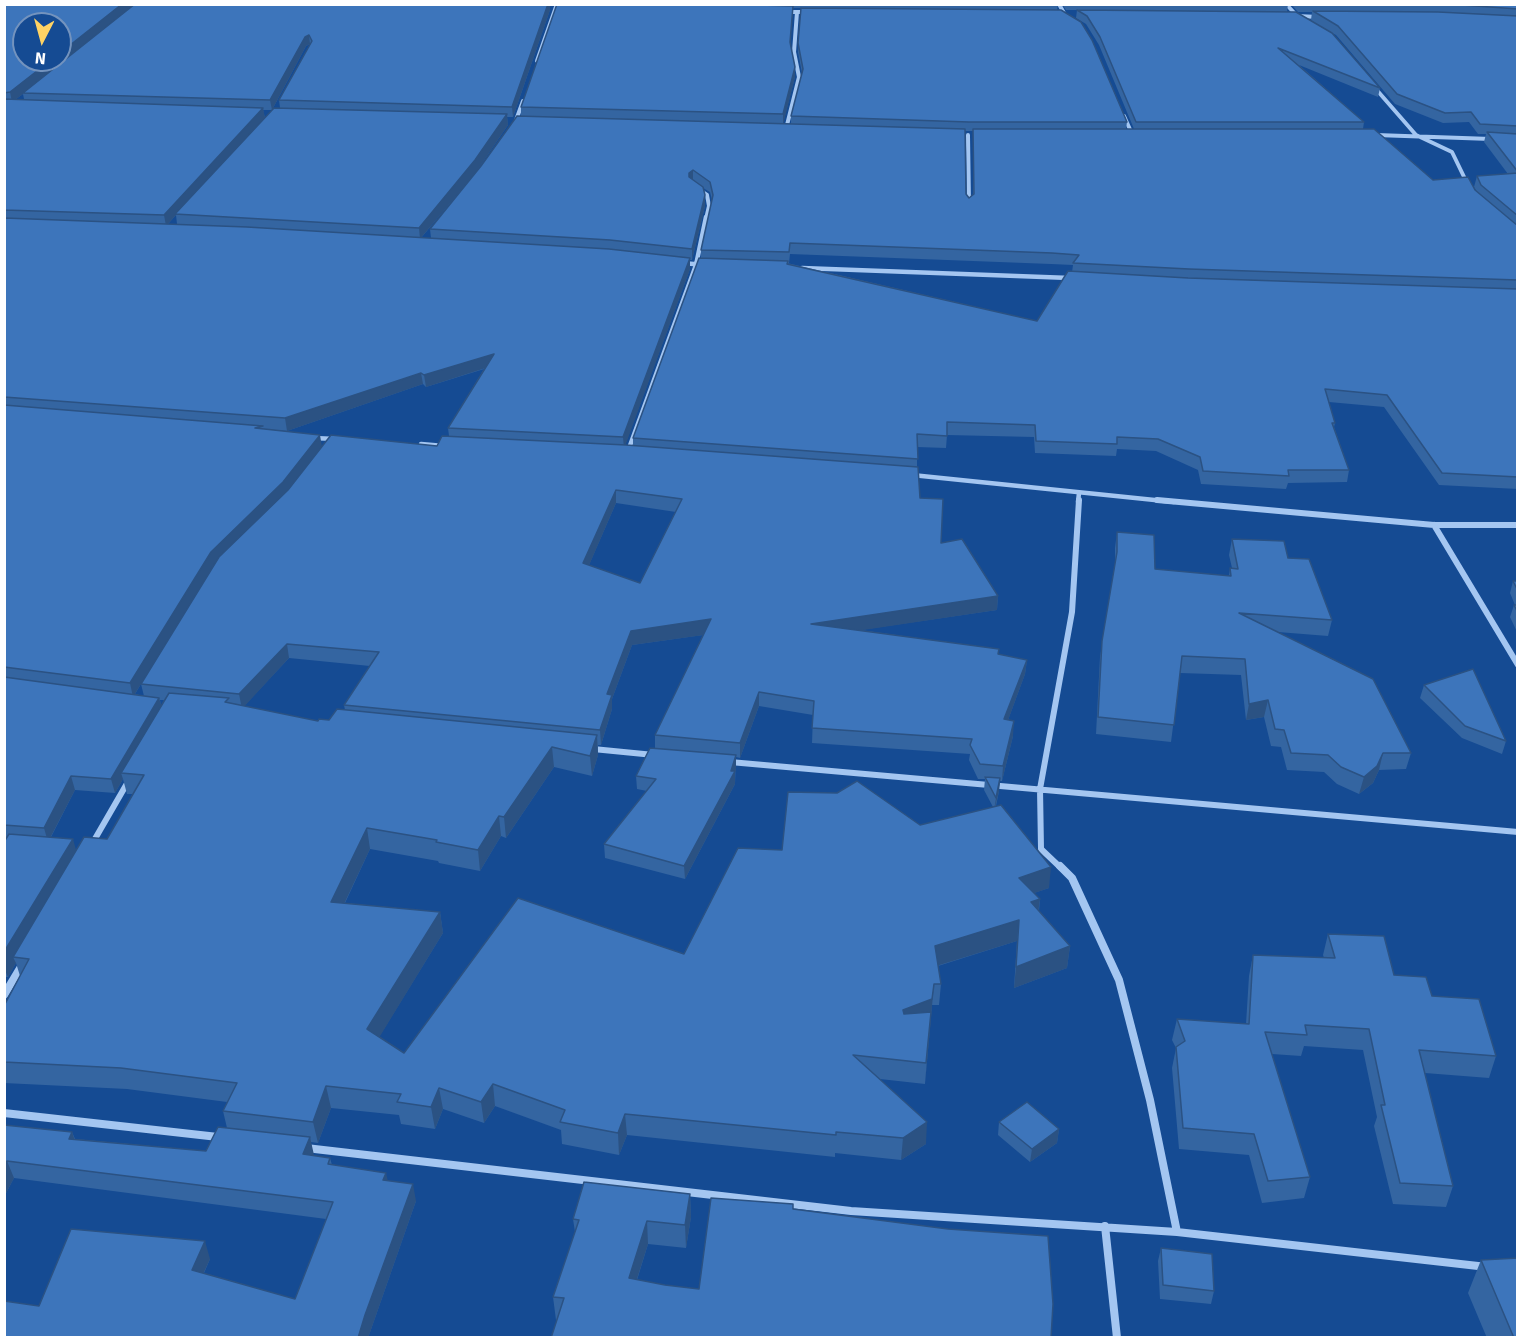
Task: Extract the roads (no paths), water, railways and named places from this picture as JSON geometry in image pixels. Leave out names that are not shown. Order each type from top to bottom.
[{"type":"street","points":[[1059,4],[1064,16],[1074,21]]},
{"type":"street","points":[[1286,4],[1296,16],[1305,22]]},
{"type":"street","points":[[534,69],[556,5],[567,6]]},
{"type":"street","points":[[785,12],[820,12]]},
{"type":"street","points":[[786,129],[799,77],[794,52],[796,12]]},
{"type":"street","points":[[1064,16],[1076,16]]},
{"type":"street","points":[[1285,16],[1320,17]]},
{"type":"street","points":[[1371,82],[1416,135],[1452,152],[1470,189]]},
{"type":"street","points":[[510,130],[516,121],[527,90]]},
{"type":"street","points":[[1123,112],[1132,134]]},
{"type":"street","points":[[504,121],[528,122]]},
{"type":"street","points":[[774,129],[798,130]]},
{"type":"street","points":[[1120,134],[1144,134]]},
{"type":"street","points":[[956,135],[979,135]]},
{"type":"street","points":[[968,135],[969,205]]},
{"type":"street","points":[[1369,135],[1495,139]]},
{"type":"street","points":[[638,454],[627,454],[696,265],[709,206],[707,195],[693,185]]},
{"type":"street","points":[[675,263],[708,265]]},
{"type":"street","points":[[791,268],[1072,279]]},
{"type":"street","points":[[310,437],[346,440]]},
{"type":"street","points":[[327,448],[334,439]]},
{"type":"street","points":[[416,444],[451,446]]},
{"type":"street","points":[[906,475],[1434,525],[1518,525]]},
{"type":"street","points":[[1078,493],[1072,612],[1040,789],[1041,849],[1072,878],[1119,980],[1150,1100],[1177,1232]]},
{"type":"street","points":[[1434,525],[1518,665]]},
{"type":"street","points":[[581,748],[663,756]]},
{"type":"street","points":[[722,761],[1518,832]]},
{"type":"street","points":[[88,851],[135,769]]},
{"type":"street","points":[[4,995],[28,954]]},
{"type":"street","points":[[4,1113],[228,1138]]},
{"type":"street","points":[[298,1147],[851,1210],[1177,1232],[1494,1268]]},
{"type":"street","points":[[1105,1226],[1117,1338]]}]
